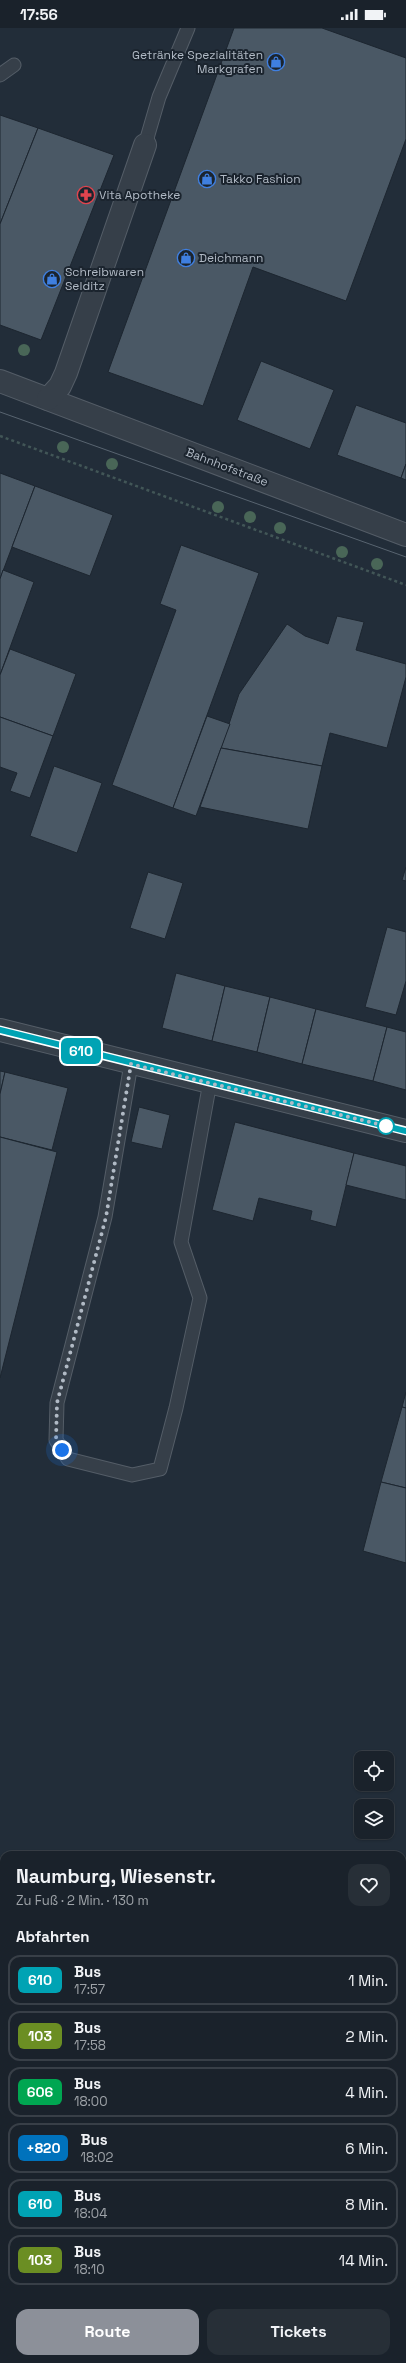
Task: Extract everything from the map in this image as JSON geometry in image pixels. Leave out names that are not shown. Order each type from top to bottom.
[{"type":"street","points":[[48,399],[60,386],[66,373],[145,145]]},
{"type":"street","name":"Bahnhofstraße","points":[[0,381],[406,535]]},
{"type":"street","points":[[0,1030],[131,1064],[210,1082],[406,1131]]},
{"type":"lane","points":[[145,145],[159,97],[188,28]]},
{"type":"lane","points":[[0,75],[14,65]]},
{"type":"lane","points":[[131,1064],[106,1217],[57,1403],[56,1440],[68,1459],[132,1475],[160,1469],[176,1408],[200,1298],[181,1242],[210,1082]]},
{"type":"path","points":[[0,436],[406,585]]},
{"type":"building","points":[[234,28],[322,28],[406,58],[406,139],[346,301],[253,267],[203,406],[108,372]]},
{"type":"building","points":[[0,115],[38,128],[0,224]]},
{"type":"building","points":[[38,128],[114,155],[41,340],[0,325],[0,224]]},
{"type":"building","points":[[261,361],[334,390],[310,449],[237,420]]},
{"type":"building","points":[[356,405],[406,423],[406,464],[401,478],[337,455]]},
{"type":"building","points":[[406,464],[406,480],[401,478]]},
{"type":"building","points":[[0,473],[35,486],[0,579]]},
{"type":"building","points":[[35,486],[113,515],[90,576],[12,547]]},
{"type":"building","points":[[181,545],[259,573],[173,808],[112,785],[176,610],[160,604]]},
{"type":"building","points":[[3,570],[34,582],[0,675],[0,579]]},
{"type":"building","points":[[337,616],[364,622],[356,650],[406,664],[406,677],[387,748],[330,733],[322,766],[221,748],[239,694],[287,624],[305,636],[328,644]]},
{"type":"building","points":[[10,649],[76,674],[53,736],[0,717],[0,675]]},
{"type":"building","points":[[207,716],[230,724],[196,816],[173,808]]},
{"type":"building","points":[[0,717],[53,736],[30,798],[10,791],[17,773],[0,767]]},
{"type":"building","points":[[221,748],[322,766],[308,829],[200,807]]},
{"type":"building","points":[[54,766],[102,783],[77,853],[30,836]]},
{"type":"building","points":[[406,867],[406,881],[402,880]]},
{"type":"building","points":[[148,872],[183,883],[165,939],[130,928]]},
{"type":"building","points":[[387,927],[406,932],[406,981],[396,1015],[365,1007]]},
{"type":"building","points":[[176,973],[225,986],[212,1041],[162,1028]]},
{"type":"building","points":[[225,986],[270,997],[257,1052],[212,1041]]},
{"type":"building","points":[[270,997],[316,1009],[302,1064],[257,1052]]},
{"type":"building","points":[[316,1009],[387,1027],[373,1081],[302,1064]]},
{"type":"building","points":[[387,1027],[406,1032],[406,1090],[373,1081]]},
{"type":"building","points":[[0,1071],[5,1072],[0,1094]]},
{"type":"building","points":[[5,1072],[68,1088],[52,1150],[0,1137],[0,1094]]},
{"type":"building","points":[[139,1107],[170,1115],[162,1149],[131,1142]]},
{"type":"building","points":[[235,1122],[354,1153],[336,1227],[310,1220],[312,1211],[259,1198],[253,1221],[212,1210]]},
{"type":"building","points":[[0,1137],[57,1152],[0,1378]]},
{"type":"building","points":[[354,1153],[406,1166],[406,1200],[346,1185]]},
{"type":"building","points":[[406,1392],[406,1408],[402,1407]]},
{"type":"building","points":[[402,1407],[406,1408],[406,1488],[381,1482]]},
{"type":"building","points":[[381,1482],[406,1488],[406,1563],[363,1551]]},
{"type":"tram line","points":[[0,412],[406,557]]},
{"type":"bus line","name":"610","points":[[0,1030],[131,1064],[210,1082],[406,1131]]},
{"type":"place","name":"Getränke Spezialitäten Markgrafen","points":[[276,62]]},
{"type":"place","name":"Takko Fashion","points":[[207,179]]},
{"type":"place","name":"Vita Apotheke","points":[[86,195]]},
{"type":"place","name":"Deichmann","points":[[186,258]]},
{"type":"place","name":"Schreibwaren Selditz","points":[[52,279]]},
{"type":"route","points":[[62,1450],[56,1440],[57,1403],[106,1217],[131,1064],[386,1126]]}]
